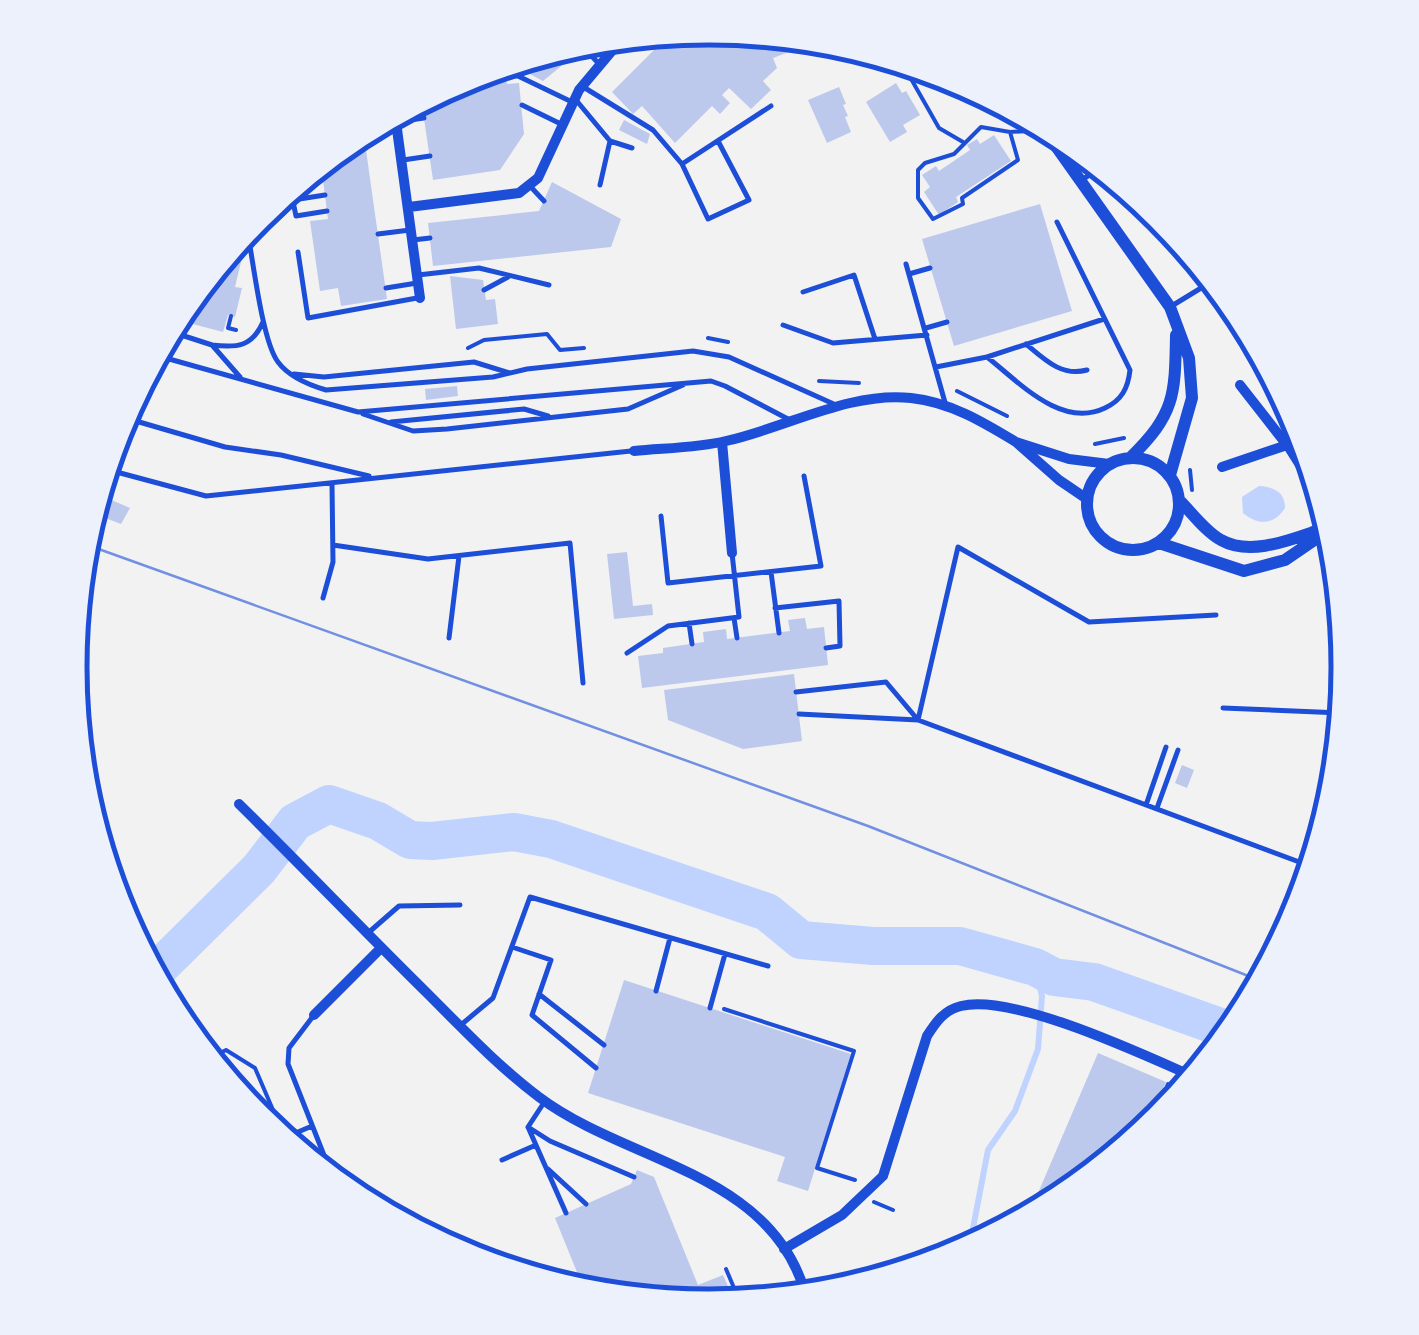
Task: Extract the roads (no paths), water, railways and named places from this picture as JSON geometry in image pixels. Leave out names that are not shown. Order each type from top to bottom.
[{"type":"street","points":[[409,207],[519,193],[530,185],[538,178],[582,86],[609,53]]},
{"type":"street","points":[[397,129],[420,298]]},
{"type":"street","points":[[1063,156],[1170,307],[1188,358],[1192,398],[1170,476]]},
{"type":"street","points":[[1130,458],[1156,432],[1171,406],[1176,326]]},
{"type":"street","points":[[1240,385],[1296,460]]},
{"type":"street","points":[[634,450],[722,442],[838,406],[910,397],[973,416],[1016,442],[1087,499]]},
{"type":"street","points":[[722,442],[732,554]]},
{"type":"street","points":[[1016,442],[1068,459],[1109,464],[1130,458],[1152,462],[1170,476],[1180,501],[1221,540],[1244,546],[1274,545],[1317,532]]},
{"type":"street","points":[[1222,467],[1291,446]]},
{"type":"street","points":[[1109,464],[1095,478],[1087,499],[1091,525],[1111,545],[1132,551],[1159,543],[1176,522],[1180,501]]},
{"type":"street","points":[[1159,543],[1244,571],[1285,560],[1317,535]]},
{"type":"street","points":[[238,804],[460,1026],[545,1101],[598,1133],[709,1181],[752,1212],[784,1249],[801,1283]]},
{"type":"street","points":[[314,1015],[381,948]]},
{"type":"street","points":[[784,1249],[842,1215],[883,1176],[927,1036],[938,1019],[965,1004],[992,1005],[1084,1029],[1183,1072]]},
{"type":"lane","points":[[592,56],[599,64]]},
{"type":"lane","points":[[516,76],[574,101],[610,141],[632,148]]},
{"type":"lane","points":[[582,86],[653,130],[682,164],[708,218],[749,200],[718,141]]},
{"type":"lane","points":[[522,105],[562,126]]},
{"type":"lane","points":[[682,164],[770,106]]},
{"type":"lane","points":[[419,117],[424,118]]},
{"type":"lane","points":[[600,185],[610,141]]},
{"type":"lane","points":[[402,160],[430,156]]},
{"type":"lane","points":[[1081,181],[1090,175]]},
{"type":"lane","points":[[530,185],[544,200]]},
{"type":"lane","points":[[303,196],[325,196]]},
{"type":"lane","points":[[293,204],[296,216],[327,211]]},
{"type":"lane","points":[[987,357],[1048,404],[1068,413],[1100,411],[1114,404],[1128,388],[1130,370],[1057,222]]},
{"type":"lane","points":[[378,234],[430,238]]},
{"type":"lane","points":[[251,247],[277,362],[290,374],[326,390],[402,386],[584,362],[708,352],[729,357],[838,406]]},
{"type":"lane","points":[[298,252],[308,318],[420,298]]},
{"type":"lane","points":[[906,264],[947,407]]},
{"type":"lane","points":[[386,288],[479,268],[549,285]]},
{"type":"lane","points":[[909,274],[930,268]]},
{"type":"lane","points":[[803,292],[854,275],[875,339]]},
{"type":"lane","points":[[484,290],[510,276]]},
{"type":"lane","points":[[1170,307],[1202,288]]},
{"type":"lane","points":[[184,334],[234,348],[251,342],[265,320]]},
{"type":"lane","points":[[936,367],[987,357],[1104,320]]},
{"type":"lane","points":[[782,325],[833,343],[926,332],[947,322]]},
{"type":"lane","points":[[212,344],[242,379]]},
{"type":"lane","points":[[1026,344],[1049,364],[1073,374],[1087,370]]},
{"type":"lane","points":[[169,359],[412,431],[628,409],[690,382]]},
{"type":"lane","points":[[290,374],[324,376],[474,362],[511,373]]},
{"type":"lane","points":[[358,412],[711,382],[795,422]]},
{"type":"lane","points":[[387,422],[524,409],[551,417]]},
{"type":"lane","points":[[137,421],[225,447],[377,478]]},
{"type":"lane","points":[[118,472],[206,496],[634,450]]},
{"type":"lane","points":[[662,516],[668,583],[821,566],[804,476]]},
{"type":"lane","points":[[324,598],[334,562],[332,483]]},
{"type":"lane","points":[[333,545],[428,559],[570,543],[583,683]]},
{"type":"lane","points":[[918,720],[958,548],[1088,622],[1216,615]]},
{"type":"lane","points":[[627,653],[668,626],[739,618],[732,554]]},
{"type":"lane","points":[[448,638],[459,556]]},
{"type":"lane","points":[[770,572],[779,633]]},
{"type":"lane","points":[[776,608],[838,601],[840,646],[826,648]]},
{"type":"lane","points":[[734,618],[737,638]]},
{"type":"lane","points":[[689,623],[692,644]]},
{"type":"lane","points":[[796,692],[886,682],[918,720]]},
{"type":"lane","points":[[1223,708],[1331,713]]},
{"type":"lane","points":[[799,714],[918,720],[1301,863]]},
{"type":"lane","points":[[1146,805],[1166,747]]},
{"type":"lane","points":[[1157,809],[1178,750]]},
{"type":"lane","points":[[460,1026],[494,998],[530,897],[768,966]]},
{"type":"lane","points":[[368,934],[399,906],[460,905]]},
{"type":"lane","points":[[656,990],[670,938]]},
{"type":"lane","points":[[512,947],[550,960],[532,1016],[596,1068]]},
{"type":"lane","points":[[710,1008],[725,954]]},
{"type":"lane","points":[[539,994],[604,1045]]},
{"type":"lane","points":[[314,1015],[289,1048],[288,1064],[325,1156]]},
{"type":"lane","points":[[528,1127],[545,1101]]},
{"type":"lane","points":[[296,1133],[312,1126]]},
{"type":"lane","points":[[528,1127],[566,1214]]},
{"type":"lane","points":[[528,1127],[550,1141],[634,1178]]},
{"type":"lane","points":[[502,1160],[536,1145]]},
{"type":"lane","points":[[545,1166],[586,1204]]},
{"type":"water","points":[[1259,486],[1274,489],[1283,498],[1285,508],[1271,520],[1260,522],[1243,513],[1242,497]]},
{"type":"waterway","points":[[162,965],[259,869],[295,822],[329,804],[378,821],[410,840],[514,832],[551,839],[767,912],[801,940],[873,946],[960,946],[1035,967],[1054,977],[1094,982],[1218,1026]]},
{"type":"waterway","points":[[972,1232],[988,1150],[1015,1111],[1038,1049],[1042,996],[1035,967]]},
{"type":"tram line","points":[[98,549],[868,826],[1250,977]]}]
